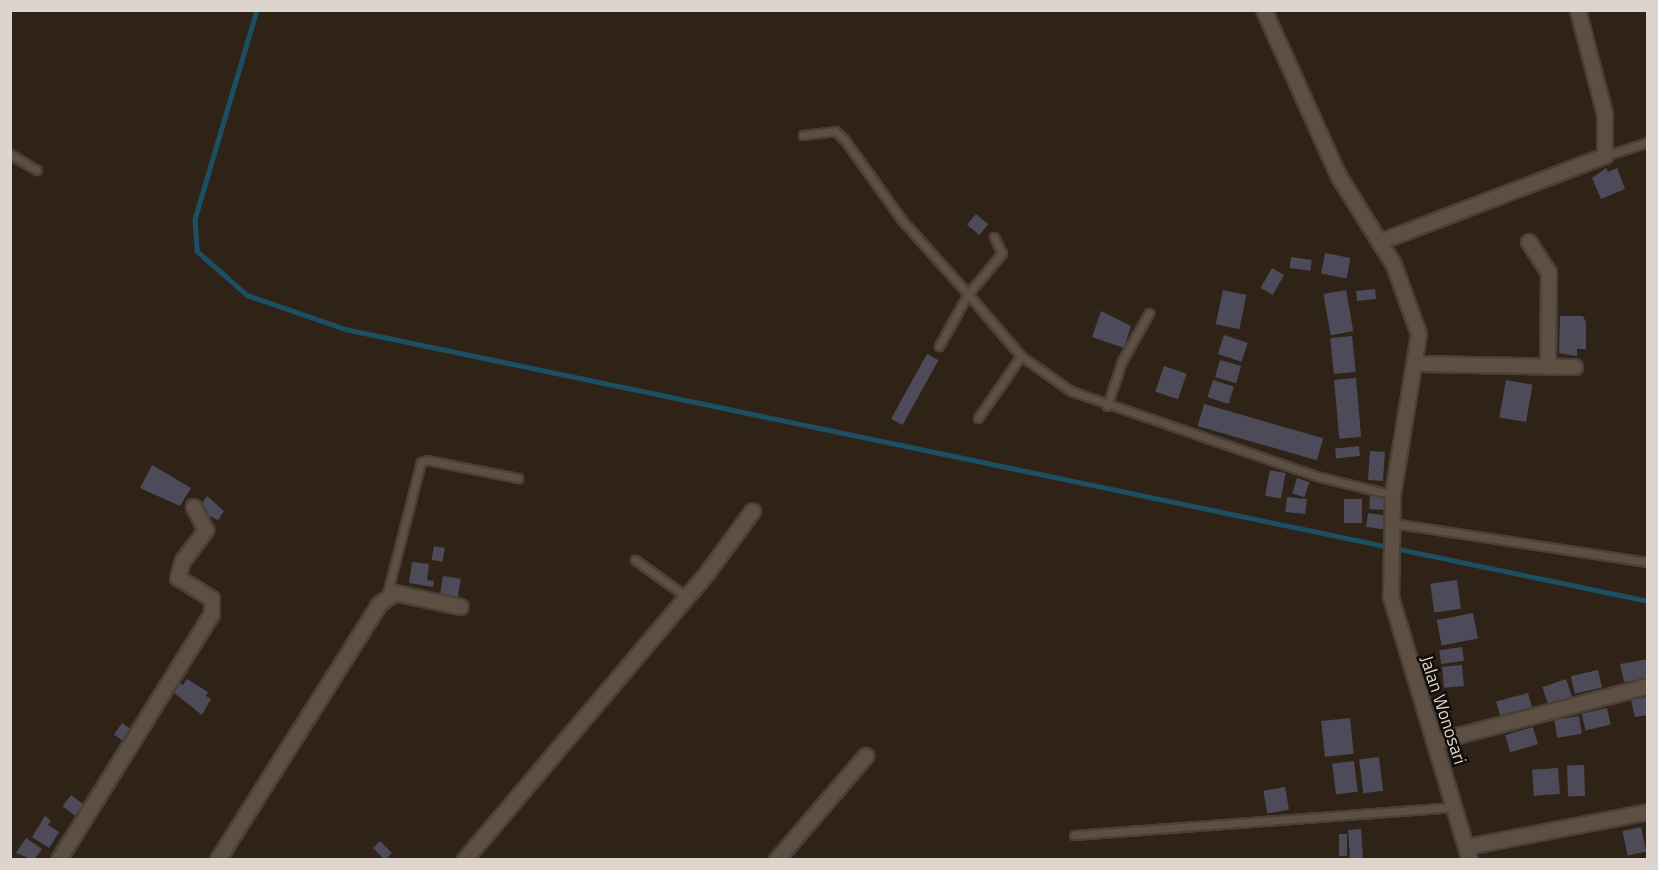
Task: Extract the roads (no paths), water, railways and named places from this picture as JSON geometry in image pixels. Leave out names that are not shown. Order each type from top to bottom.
[{"type":"street","name":"Jalan Wonosari","points":[[1264,10],[1338,175],[1380,242],[1410,302],[1419,334],[1417,364],[1393,495],[1389,570],[1397,625],[1469,853]]},
{"type":"street","points":[[1380,242],[1605,156],[1605,114],[1578,10]]},
{"type":"street","points":[[1529,242],[1549,273],[1548,367]]},
{"type":"street","points":[[1417,364],[1575,367]]},
{"type":"street","points":[[59,860],[212,614],[212,599],[178,578],[183,561],[206,530],[194,507]]},
{"type":"street","points":[[465,860],[687,597],[753,511]]},
{"type":"street","points":[[218,860],[386,598],[395,593],[461,607]]},
{"type":"street","points":[[1435,742],[1647,686]]},
{"type":"street","points":[[777,860],[866,756]]},
{"type":"street","points":[[1469,853],[1647,812]]},
{"type":"lane","points":[[803,135],[835,131],[844,139],[901,219],[1021,356],[1054,382],[1107,406],[1361,490],[1393,495]]},
{"type":"lane","points":[[1605,156],[1647,142]]},
{"type":"lane","points":[[10,154],[37,170]]},
{"type":"lane","points":[[939,346],[968,294],[1002,253],[994,237]]},
{"type":"lane","points":[[1107,406],[1122,361],[1149,313]]},
{"type":"lane","points":[[978,418],[1021,356]]},
{"type":"lane","points":[[386,598],[421,462],[427,460],[518,478]]},
{"type":"lane","points":[[1392,526],[1647,562]]},
{"type":"lane","points":[[635,560],[687,597]]},
{"type":"lane","points":[[1074,835],[1455,807]]},
{"type":"waterway","points":[[257,10],[195,219],[197,251],[247,295],[345,329],[1648,601]]}]
